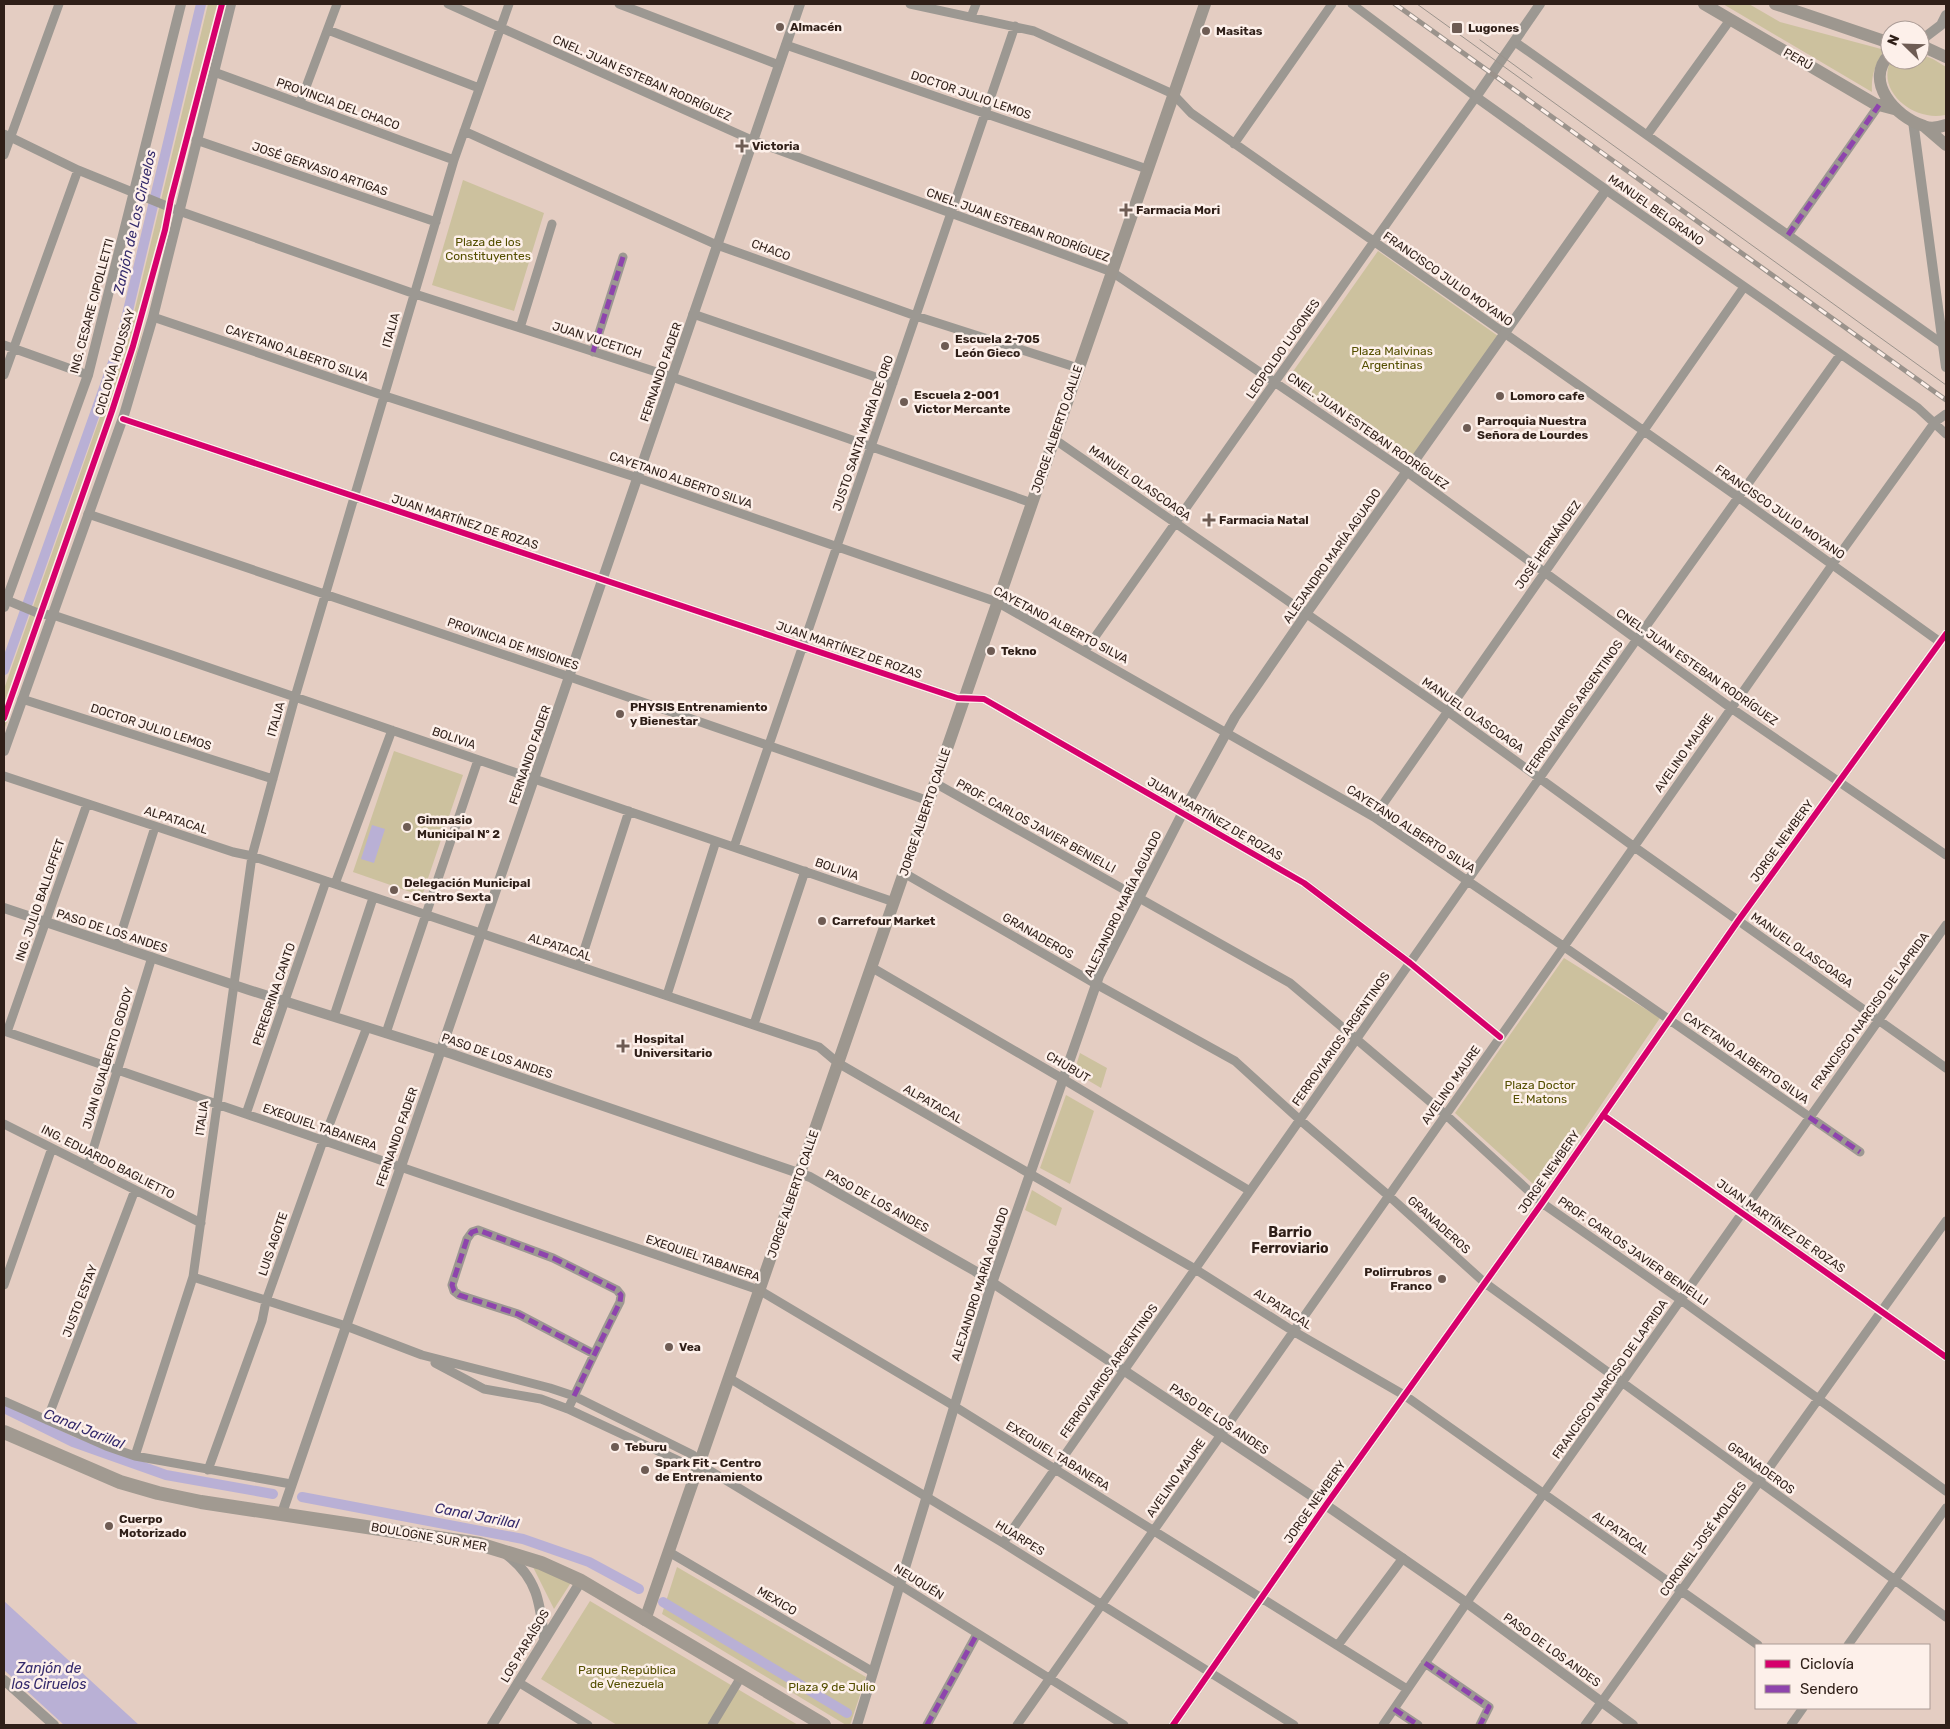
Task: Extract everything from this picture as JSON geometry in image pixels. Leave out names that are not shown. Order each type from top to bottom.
[{"type":"main road","name":"JORGE ALBERTO CALLE","points":[[645,1620],[1205,4]]},
{"type":"main road","name":"PERÚ","points":[[1704,4],[1879,105],[1894,109]]},
{"type":"main road","points":[[1775,4],[1880,40]]},
{"type":"main road","points":[[1930,50],[1946,57]]},
{"type":"main road","points":[[1880,70],[1879,80],[1887,100],[1894,109],[1919,124],[1946,145]]},
{"type":"main road","points":[[1919,124],[1946,124]]},
{"type":"main road","name":"BOULOGNE SUR MER","points":[[4,1432],[105,1477],[139,1488],[201,1502],[282,1513],[498,1548],[562,1571],[581,1581],[740,1677],[824,1725]]},
{"type":"street","points":[[4,155],[7,135],[58,4]]},
{"type":"street","name":"ING. CESARE CIPOLLETTI","points":[[5,602],[88,375],[181,4]]},
{"type":"street","points":[[4,750],[122,419],[153,317],[230,4]]},
{"type":"street","points":[[300,103],[337,4]]},
{"type":"street","name":"CNEL. JUAN ESTEBAN RODRÍGUEZ","points":[[448,4],[754,141],[1112,272],[1407,472],[1731,708],[1839,780],[1946,855]]},
{"type":"street","name":"ITALIA","points":[[135,1456],[193,1276],[252,856],[354,497],[454,160],[508,4]]},
{"type":"street","points":[[619,4],[779,66]]},
{"type":"street","name":"FERNANDO FADER","points":[[282,1513],[800,4]]},
{"type":"street","name":"FRANCISCO JULIO MOYANO","points":[[910,4],[1034,31],[1173,94],[1191,113],[1234,144],[1738,497],[1940,642]]},
{"type":"street","points":[[971,17],[976,4]]},
{"type":"street","points":[[1234,144],[1332,4]]},
{"type":"street","name":"MANUEL BELGRANO","points":[[1352,4],[1476,97],[1606,190],[1918,408],[1946,434]]},
{"type":"street","name":"LEOPOLDO LUGONES","points":[[1085,651],[1540,4]]},
{"type":"street","points":[[1930,33],[1941,25],[1946,15]]},
{"type":"street","points":[[1647,135],[1730,20]]},
{"type":"street","name":"JUSTO SANTA MARÍA DE ORO","points":[[734,847],[1015,26]]},
{"type":"street","points":[[328,30],[479,88]]},
{"type":"street","points":[[1515,42],[1944,345]]},
{"type":"street","name":"DOCTOR JULIO LEMOS","points":[[786,45],[1147,169]]},
{"type":"street","name":"PROVINCIA DEL CHACO","points":[[214,72],[454,160]]},
{"type":"street","points":[[1788,235],[1879,105]]},
{"type":"street","points":[[1919,124],[1946,367]]},
{"type":"street","name":"CHACO","points":[[464,131],[717,244],[916,316],[1078,368]]},
{"type":"street","name":"JUAN VUCETICH","points":[[7,135],[78,170],[179,211],[415,294],[672,377],[1032,503]]},
{"type":"street","name":"JOSÉ GERVASIO ARTIGAS","points":[[196,140],[436,222]]},
{"type":"street","points":[[4,375],[78,170]]},
{"type":"street","name":"ALEJANDRO MARÍA AGUADO","points":[[857,1725],[992,1282],[1096,984],[1138,897],[1225,732],[1306,614],[1606,190]]},
{"type":"street","points":[[520,328],[552,224]]},
{"type":"street","points":[[593,352],[622,257]]},
{"type":"street","name":"JOSÉ HERNÁNDEZ","points":[[1374,817],[1744,287]]},
{"type":"street","points":[[693,314],[894,382]]},
{"type":"street","name":"CAYETANO ALBERTO SILVA","points":[[153,317],[385,396],[638,478],[997,602],[1374,817],[1860,1152]]},
{"type":"street","points":[[4,345],[88,375]]},
{"type":"street","name":"FERROVIARIOS ARGENTINOS","points":[[1003,1543],[1637,640],[1840,355]]},
{"type":"street","name":"AVELINO MAURE","points":[[1017,1725],[1832,565],[1935,422],[1946,414]]},
{"type":"street","name":"JUAN MARTÍNEZ DE ROZAS","points":[[122,419],[964,699],[984,699],[1304,883],[1410,963],[1500,1037]]},
{"type":"street","name":"MANUEL OLASCOAGA","points":[[1054,438],[1175,524],[1448,711],[1738,921],[1946,1068]]},
{"type":"street","name":"PROVINCIA DE MISIONES","points":[[88,514],[929,801]]},
{"type":"street","name":"BOLIVIA","points":[[5,602],[32,611],[53,615],[296,697],[894,902]]},
{"type":"street","name":"JORGE NEWBERY","points":[[1173,1725],[1326,1505],[1542,1203],[1738,921],[1946,634]]},
{"type":"street","name":"DOCTOR JULIO LEMOS","points":[[22,699],[273,779]]},
{"type":"street","points":[[335,884],[392,730]]},
{"type":"street","points":[[386,1033],[478,760]]},
{"type":"street","name":"ALPATACAL","points":[[4,776],[155,827],[233,852],[252,856],[819,1047],[838,1063],[1195,1269],[1293,1331],[1404,1395],[1757,1644]]},
{"type":"street","name":"PROF. CARLOS JAVIER BENIELLI","points":[[935,783],[1279,976],[1357,1038],[1446,1115],[1542,1203],[1681,1300],[1946,1491]]},
{"type":"street","name":"ING. JULIO BALLOFFET","points":[[6,1032],[87,804]]},
{"type":"street","points":[[578,966],[629,811]]},
{"type":"street","points":[[117,946],[155,827]]},
{"type":"street","points":[[667,995],[716,841]]},
{"type":"street","points":[[754,1024],[805,871]]},
{"type":"street","name":"GRANADEROS","points":[[904,873],[1096,984],[1235,1061],[1485,1283],[1946,1617]]},
{"type":"street","name":"PEREGRINA CANTO","points":[[246,1114],[326,881]]},
{"type":"street","points":[[334,1016],[373,898]]},
{"type":"street","name":"PASO DE LOS ANDES","points":[[4,908],[234,985],[440,1050],[800,1173],[992,1282],[1403,1558],[1633,1725]]},
{"type":"street","name":"FRANCISCO NARCISO DE LAPRIDA","points":[[1383,1725],[1742,1212],[1946,925]]},
{"type":"street","name":"JUAN GUALBERTO GODOY","points":[[88,1166],[152,957]]},
{"type":"street","name":"CHUBUT","points":[[871,967],[1250,1191]]},
{"type":"street","name":"LUIS AGOTE","points":[[208,1470],[262,1321],[266,1301],[323,1141],[367,1027]]},
{"type":"street","name":"EXEQUIEL TABANERA","points":[[6,1032],[759,1290],[954,1406],[1407,1689]]},
{"type":"street","name":"JUAN MARTÍNEZ DE ROZAS","points":[[1603,1115],[1946,1356]]},
{"type":"street","name":"ING. EDUARDO BAGLIETTO","points":[[4,1124],[200,1222]]},
{"type":"street","points":[[4,1285],[52,1148]]},
{"type":"street","name":"JUSTO ESTAY","points":[[47,1420],[135,1190]]},
{"type":"street","name":"CORONEL JOSÉ MOLDES","points":[[1585,1725],[1946,1222]]},
{"type":"street","points":[[568,1409],[620,1302],[621,1295],[617,1290],[539,1252],[478,1230],[472,1232],[467,1239],[452,1285],[454,1291],[459,1295],[518,1314],[594,1354]]},
{"type":"street","points":[[193,1276],[346,1326],[422,1355],[574,1396],[693,1455],[699,1464],[688,1465],[608,1426],[541,1399],[484,1389],[422,1355]]},
{"type":"street","name":"HUARPES","points":[[729,1378],[1003,1543],[1294,1725]]},
{"type":"street","points":[[4,1401],[106,1446],[135,1456],[291,1484]]},
{"type":"street","points":[[608,1426],[614,1415]]},
{"type":"street","name":"NEUQUÉN","points":[[699,1464],[900,1585],[1124,1725]]},
{"type":"street","points":[[1849,1644],[1946,1508]]},
{"type":"street","points":[[498,1548],[517,1563],[534,1586],[541,1607],[544,1638]]},
{"type":"street","name":"MEXICO","points":[[669,1552],[873,1672]]},
{"type":"street","points":[[1338,1645],[1403,1558]]},
{"type":"street","name":"LOS PARAÍSOS","points":[[492,1725],[544,1638],[581,1581]]},
{"type":"street","points":[[927,1725],[977,1634]]},
{"type":"street","points":[[1425,1664],[1489,1706],[1480,1725]]},
{"type":"street","points":[[712,1725],[740,1677]]},
{"type":"street","points":[[4,1680],[54,1725]]},
{"type":"street","points":[[518,1682],[588,1725]]},
{"type":"street","points":[[1394,1709],[1418,1725]]},
{"type":"street","points":[[1791,1725],[1802,1709]]},
{"type":"green space","points":[[208,4],[222,4],[165,230],[137,353],[4,730],[4,689],[128,338]]},
{"type":"green space","points":[[1723,4],[1749,4],[1780,22],[1880,49],[1880,58],[1874,70],[1872,80],[1872,92]]},
{"type":"green space","points":[[1930,58],[1946,67],[1945,115],[1933,116],[1922,114],[1901,102],[1893,93],[1888,83],[1888,70],[1930,70]]},
{"type":"green space","name":"Plaza de los Constituyentes","points":[[463,180],[544,213],[514,311],[432,285]]},
{"type":"green space","name":"Plaza Malvinas Argentinas","points":[[1378,251],[1498,336],[1407,465],[1287,380]]},
{"type":"green space","name":"Gimnasio Municipal Nº 2","points":[[394,751],[463,775],[422,896],[353,872]]},
{"type":"green space","name":"Plaza Doctor E. Matons","points":[[1564,958],[1660,1018],[1542,1192],[1455,1113]]},
{"type":"green space","points":[[1080,1053],[1107,1068],[1101,1088],[1074,1072]]},
{"type":"green space","points":[[1066,1095],[1094,1111],[1070,1184],[1040,1168]]},
{"type":"green space","points":[[1032,1190],[1062,1208],[1056,1226],[1025,1210]]},
{"type":"green space","points":[[532,1565],[572,1581],[554,1609]]},
{"type":"green space","name":"Plaza 9 de Julio","points":[[677,1567],[866,1677],[850,1725],[846,1725],[662,1614]]},
{"type":"green space","name":"Parque República de Venezuela","points":[[590,1601],[798,1725],[617,1725],[541,1679]]},
{"type":"water","points":[[372,825],[385,829],[374,863],[361,859]]},
{"type":"water","name":"Zanjón de los Ciruelos","points":[[4,1601],[139,1725],[64,1725],[4,1670]]},
{"type":"waterway","name":"Zanjón de Los Ciruelos","points":[[4,670],[121,340],[201,4]]},
{"type":"waterway","name":"Canal Jarillal","points":[[4,1408],[73,1442],[166,1475],[273,1494]]},
{"type":"waterway","name":"Canal Jarillal","points":[[302,1497],[523,1539],[589,1562],[639,1589]]},
{"type":"waterway","name":"Canal Jarillal","points":[[663,1602],[847,1713]]},
{"type":"tram line","points":[[1417,4],[1946,385]]},
{"type":"tram line","points":[[1480,40],[1532,78]]},
{"type":"railway","points":[[1395,4],[1946,400]]},
{"type":"marked path","points":[[1788,235],[1879,105]]},
{"type":"marked path","points":[[593,352],[623,257]]},
{"type":"marked path","points":[[1809,1117],[1860,1152]]},
{"type":"marked path","points":[[574,1396],[620,1302],[621,1295],[617,1290],[553,1258],[478,1230],[472,1232],[467,1239],[452,1285],[454,1291],[459,1295],[518,1314],[594,1354]]},
{"type":"marked path","points":[[927,1725],[977,1634]]},
{"type":"marked path","points":[[1425,1663],[1489,1707],[1480,1725]]},
{"type":"marked path","points":[[1394,1709],[1418,1725]]},
{"type":"cycle path","name":"CICLOVÍA HOUSSAY","points":[[4,718],[133,346],[165,230],[171,199],[222,4]]},
{"type":"cycle path","points":[[123,419],[957,698],[984,699],[1304,883],[1410,963],[1500,1037]]},
{"type":"cycle path","points":[[1173,1725],[1326,1505],[1542,1203],[1738,921],[1946,634]]},
{"type":"cycle path","points":[[1603,1115],[1946,1357]]},
{"type":"place","name":"Almacén","points":[[780,27]]},
{"type":"place","name":"Lugones","points":[[1457,28]]},
{"type":"place","name":"Masitas","points":[[1206,31]]},
{"type":"place","name":"Victoria","points":[[742,146]]},
{"type":"place","name":"Farmacia Mori","points":[[1126,210]]},
{"type":"place","name":"Escuela 2-705 León Gieco","points":[[945,346]]},
{"type":"place","name":"Lomoro cafe","points":[[1500,396]]},
{"type":"place","name":"Escuela 2-001 Victor Mercante","points":[[904,402]]},
{"type":"place","name":"Parroquia Nuestra Señora de Lourdes","points":[[1467,428]]},
{"type":"place","name":"Farmacia Natal","points":[[1209,520]]},
{"type":"place","name":"Tekno","points":[[991,651]]},
{"type":"place","name":"PHYSIS Entrenamiento y Bienestar","points":[[620,714]]},
{"type":"place","name":"Gimnasio Municipal Nº 2","points":[[407,827]]},
{"type":"place","name":"Delegación Municipal - Centro Sexta","points":[[394,890]]},
{"type":"place","name":"Carrefour Market","points":[[822,921]]},
{"type":"place","name":"Hospital Universitario","points":[[623,1046]]},
{"type":"place","name":"Polirrubros Franco","points":[[1442,1279]]},
{"type":"place","name":"Vea","points":[[669,1347]]},
{"type":"place","name":"Teburu","points":[[615,1447]]},
{"type":"place","name":"Spark Fit - Centro de Entrenamiento","points":[[645,1470]]},
{"type":"place","name":"Cuerpo Motorizado","points":[[109,1526]]},
{"type":"district","name":"Barrio Ferroviario","points":[[1290,1240]]}]
